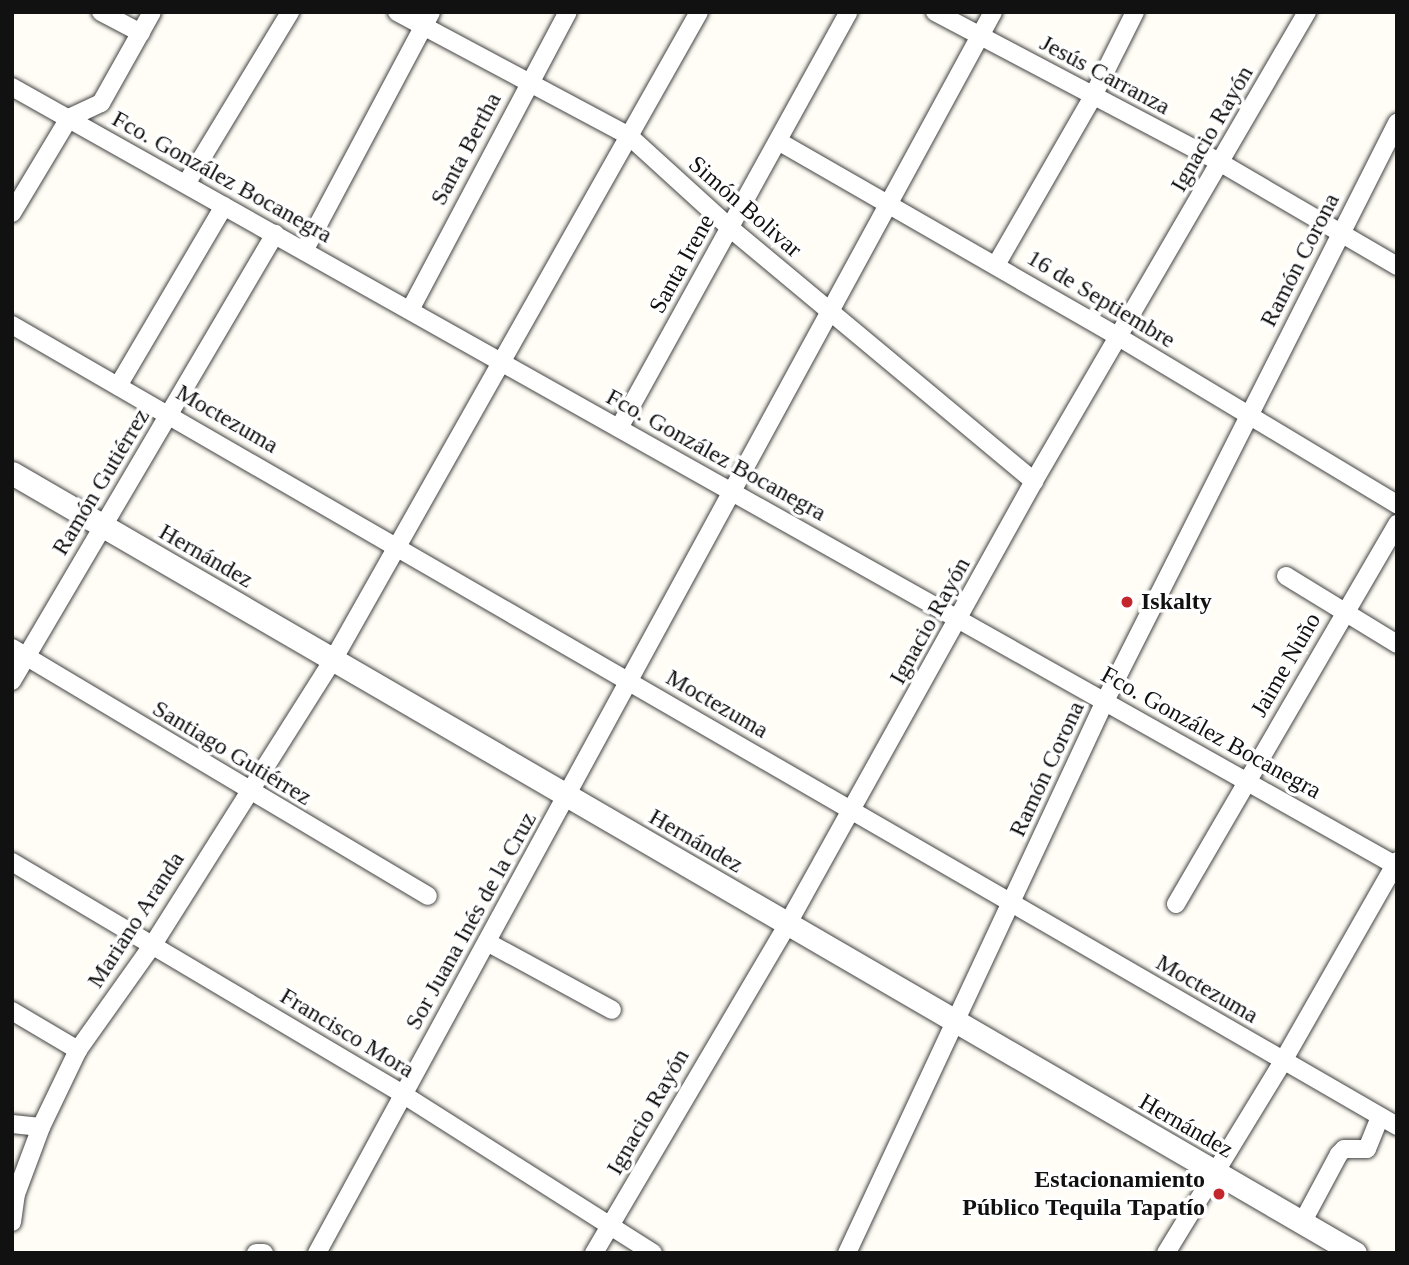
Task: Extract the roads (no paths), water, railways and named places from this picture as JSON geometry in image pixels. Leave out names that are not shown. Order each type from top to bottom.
[{"type":"street","points":[[101,12],[141,33]]},
{"type":"street","points":[[12,213],[69,118],[101,103],[152,12]]},
{"type":"street","points":[[186,184],[290,12]]},
{"type":"street","name":"Simón Bolivar","points":[[397,12],[427,19],[530,82],[629,136],[730,228],[1034,481]]},
{"type":"street","name":"Santa Bertha","points":[[410,310],[568,12]]},
{"type":"street","name":"Mariano Aranda","points":[[12,1222],[16,1194],[41,1126],[78,1050],[152,946],[333,660],[699,12]]},
{"type":"street","name":"Santa Irene","points":[[620,428],[849,12]]},
{"type":"street","name":"Jesús Carranza","points":[[935,12],[1221,163],[1397,266]]},
{"type":"street","name":"Sor Juana Inés de la Cruz","points":[[317,1253],[993,12]]},
{"type":"street","points":[[996,265],[1093,96],[1135,12]]},
{"type":"street","name":"Ignacio Rayón","points":[[594,1253],[787,925],[960,620],[1034,481],[1307,12]]},
{"type":"street","points":[[304,251],[427,19]]},
{"type":"street","name":"Fco. González Bocanegra","points":[[12,86],[1396,864]]},
{"type":"street","name":"Ramón Corona","points":[[847,1253],[1105,701],[1397,123]]},
{"type":"street","name":"16 de Septiembre","points":[[778,141],[996,265],[1397,504]]},
{"type":"street","points":[[118,386],[224,206]]},
{"type":"street","name":"Ramón Gutiérrez","points":[[12,681],[20,652],[103,526],[275,234]]},
{"type":"street","name":"Moctezuma","points":[[12,325],[851,810],[1010,906],[1397,1126]]},
{"type":"street","name":"Hernández","points":[[12,473],[1355,1253]]},
{"type":"street","name":"Jaime Nuño","points":[[1176,904],[1397,523]]},
{"type":"street","points":[[1286,576],[1397,644]]},
{"type":"street","name":"Santiago Gutiérrez","points":[[20,652],[247,792],[428,896]]},
{"type":"street","name":"Francisco Mora","points":[[12,862],[404,1095],[653,1253]]},
{"type":"street","points":[[1166,1253],[1283,1061],[1396,864]]},
{"type":"street","points":[[487,942],[612,1010]]},
{"type":"street","points":[[12,1011],[78,1050]]},
{"type":"street","points":[[1302,1223],[1339,1154],[1344,1149],[1367,1149],[1380,1117]]},
{"type":"street","points":[[12,1124],[41,1126]]},
{"type":"street","points":[[256,1253],[264,1253]]},
{"type":"place","name":"Iskalty","points":[[1127,602]]},
{"type":"place","name":"Estacionamiento Público Tequila Tapatío","points":[[1219,1194]]}]
